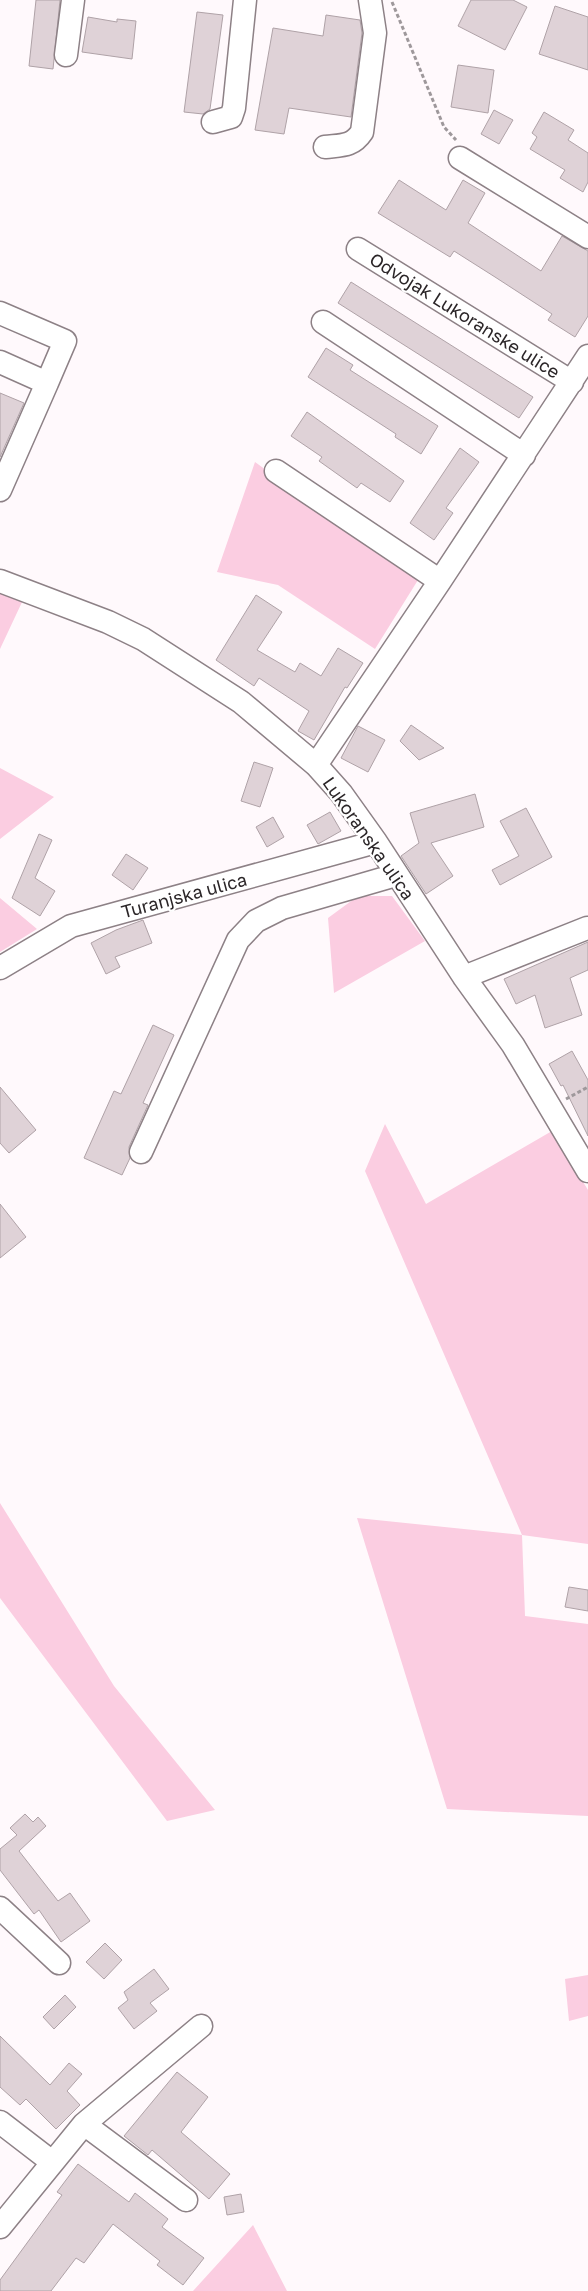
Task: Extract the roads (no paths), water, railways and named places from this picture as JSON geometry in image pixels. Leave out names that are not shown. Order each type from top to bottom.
[{"type":"street","points":[[66,55],[72,0]]},
{"type":"street","points":[[213,122],[231,117],[234,108],[246,0]]},
{"type":"street","points":[[325,147],[350,145],[362,132],[375,33],[374,12],[370,0]]},
{"type":"street","points":[[588,228],[463,155],[588,237]]},
{"type":"street","name":"Odvojak Lukoranske ulice","points":[[358,249],[572,382]]},
{"type":"street","points":[[0,313],[66,340],[0,490]]},
{"type":"street","points":[[323,322],[524,454]]},
{"type":"street","name":"Odvojak Lukoranske ulice","points":[[316,765],[588,356]]},
{"type":"street","points":[[0,362],[47,383]]},
{"type":"street","points":[[276,471],[440,581]]},
{"type":"street","name":"Lukoranska ulica","points":[[0,581],[108,622],[143,639],[241,702],[316,765],[341,793],[376,842],[464,977],[513,1045],[588,1171]]},
{"type":"street","name":"Turanjska ulica","points":[[0,968],[71,926],[376,842]]},
{"type":"street","points":[[141,1152],[238,940],[256,921],[282,908],[396,875]]},
{"type":"street","points":[[464,977],[587,928]]},
{"type":"street","points":[[0,1908],[59,1963]]},
{"type":"street","points":[[0,2228],[84,2124],[201,2026]]},
{"type":"street","points":[[0,2122],[52,2162]]},
{"type":"street","points":[[84,2124],[186,2200]]}]
